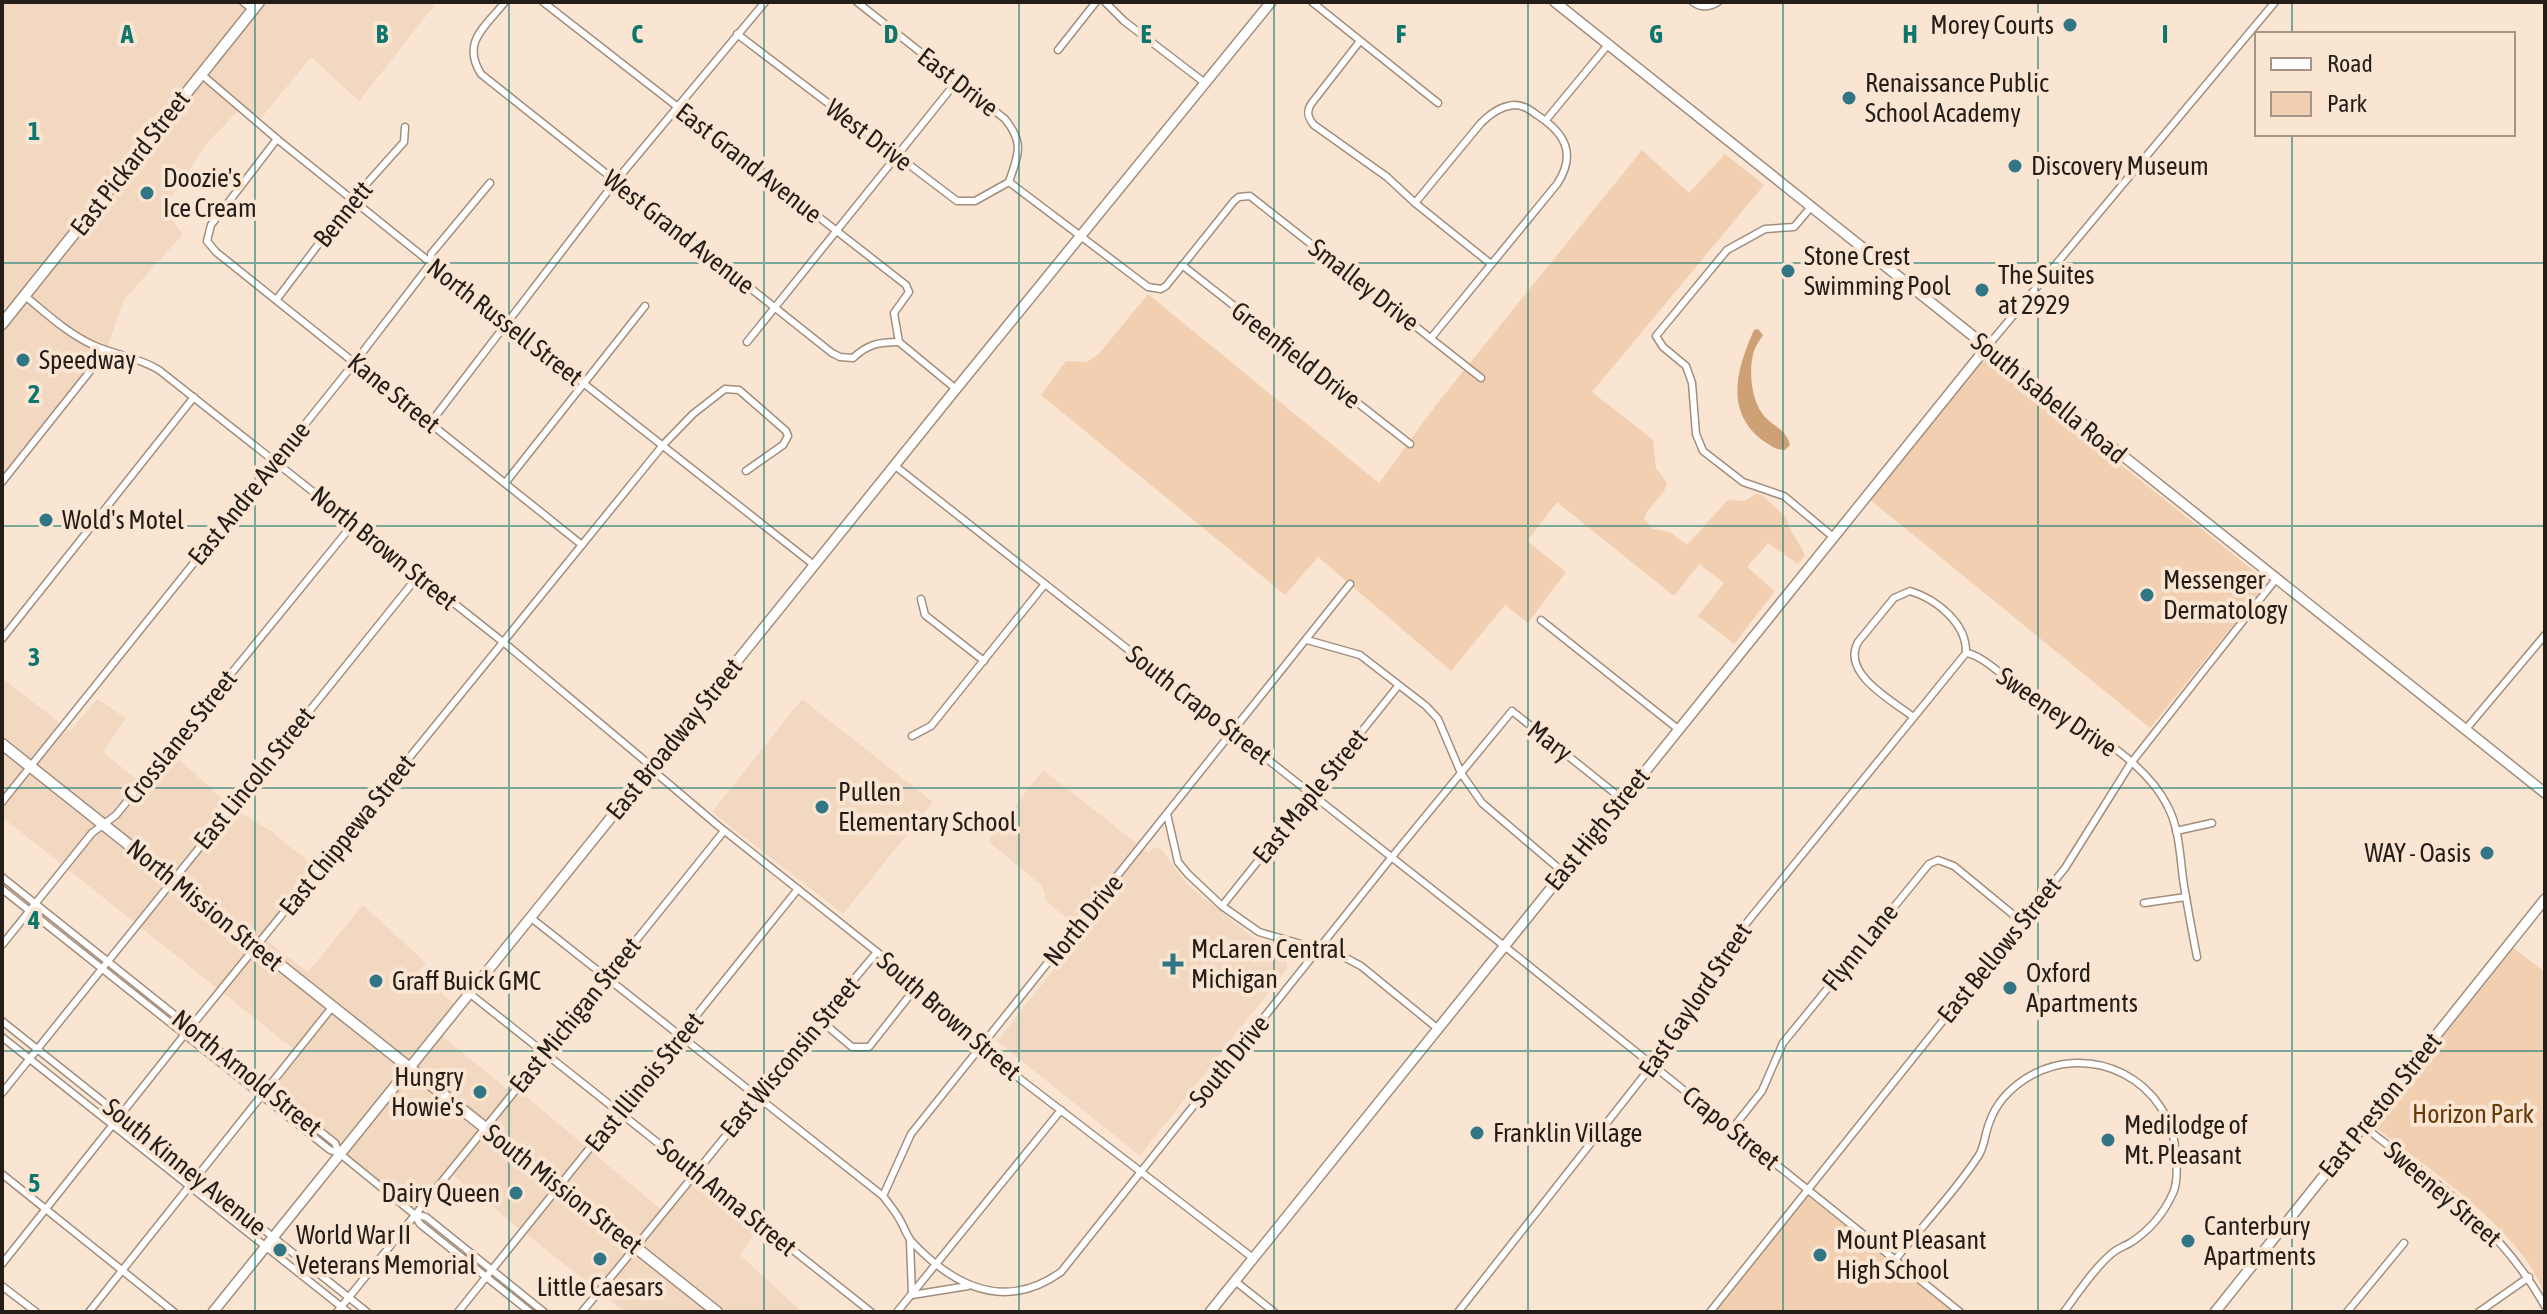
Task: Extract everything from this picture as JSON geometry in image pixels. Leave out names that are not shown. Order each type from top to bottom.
[{"type":"main road","name":"East Pickard Street","points":[[2,324],[256,6]]},
{"type":"main road","name":"North Mission Street","points":[[2,744],[408,1067]]},
{"type":"main road","name":"South Mission Street","points":[[408,1067],[717,1312]]},
{"type":"street","points":[[243,2],[256,6]]},
{"type":"street","name":"West Grand Avenue","points":[[505,2],[474,43],[473,61],[481,74],[840,357],[853,358],[865,347],[880,342],[899,342]]},
{"type":"street","name":"East Grand Avenue","points":[[543,2],[906,285],[909,292],[894,313],[899,342]]},
{"type":"street","points":[[431,422],[615,182],[765,2]]},
{"type":"street","name":"East Drive","points":[[857,2],[1005,119],[1016,133],[1019,153],[1009,182]]},
{"type":"street","points":[[1058,50],[1096,2]]},
{"type":"street","points":[[1105,2],[1124,21],[1205,83]]},
{"type":"street","name":"East Broadway Street","points":[[213,1312],[1271,2]]},
{"type":"street","points":[[1312,2],[1438,103]]},
{"type":"street","name":"South Isabella Road","points":[[1555,2],[2545,793]]},
{"type":"street","points":[[1693,2],[1710,7],[1718,2]]},
{"type":"street","points":[[1986,348],[2275,2]]},
{"type":"street","name":"West Drive","points":[[737,34],[957,201],[975,201],[1009,182]]},
{"type":"street","points":[[1360,41],[1311,104],[1308,118],[1387,177],[1491,264]]},
{"type":"street","points":[[1546,120],[1607,46]]},
{"type":"street","name":"North Russell Street","points":[[201,74],[352,200],[814,565]]},
{"type":"street","points":[[747,342],[957,81]]},
{"type":"street","points":[[1415,203],[1490,114],[1505,106],[1526,107],[1546,120],[1566,144],[1567,165],[1557,184],[1431,338]]},
{"type":"street","name":"Bennett","points":[[277,299],[352,200],[404,142],[405,127]]},
{"type":"street","name":"Kane Street","points":[[277,139],[211,225],[207,241],[216,252],[582,545]]},
{"type":"street","points":[[1009,182],[1148,287],[1161,289],[1182,265]]},
{"type":"street","name":"East Andre Avenue","points":[[2,802],[355,362],[431,263],[431,254],[490,183]]},
{"type":"street","name":"Smalley Drive","points":[[1182,265],[1234,201],[1244,196],[1256,200],[1481,378]]},
{"type":"street","points":[[1811,207],[1794,227],[1765,229],[1727,250],[1656,336],[1658,342],[1686,366],[1692,383],[1696,434],[1703,451],[1743,482],[1784,496],[1832,536]]},
{"type":"street","name":"Greenfield Drive","points":[[1182,265],[1410,444]]},
{"type":"street","name":"North Brown Street","points":[[25,296],[75,336],[106,351],[147,362],[194,397],[503,641],[651,767]]},
{"type":"street","points":[[506,482],[645,306]]},
{"type":"street","points":[[899,342],[956,389]]},
{"type":"street","name":"East High Street","points":[[1210,1312],[1986,348]]},
{"type":"street","points":[[2,482],[106,351]]},
{"type":"street","name":"East Chippewa Street","points":[[2,1264],[663,445],[693,414],[725,389],[739,390],[788,436],[783,445],[746,471]]},
{"type":"street","points":[[2,639],[194,397]]},
{"type":"street","name":"South Crapo Street","points":[[894,465],[1503,945]]},
{"type":"street","name":"Crosslanes Street","points":[[2,945],[92,833],[116,815],[353,524]]},
{"type":"street","name":"East Lincoln Street","points":[[2,1093],[418,576]]},
{"type":"street","name":"East Bellows Street","points":[[1710,1312],[2080,848],[2131,763],[2276,579]]},
{"type":"street","points":[[912,736],[931,726],[1045,584]]},
{"type":"street","name":"North Drive","points":[[883,1196],[911,1134],[1350,584]]},
{"type":"street","points":[[1912,716],[1861,675],[1853,659],[1858,642],[1894,598],[1910,591],[1933,603],[1961,629],[1966,653]]},
{"type":"street","points":[[921,599],[925,615],[984,661]]},
{"type":"street","points":[[1541,620],[1678,729]]},
{"type":"street","points":[[2466,729],[2545,635]]},
{"type":"street","points":[[1307,640],[1360,655],[1426,706],[1438,719],[1461,773],[1482,803],[1563,872]]},
{"type":"street","name":"Sweeney Drive","points":[[1966,653],[1973,653],[2027,693],[2077,721],[2131,763],[2157,788],[2169,807],[2176,831],[2197,957]]},
{"type":"street","name":"East Gaylord Street","points":[[1458,1312],[1690,1017],[1714,963],[1966,653]]},
{"type":"street","name":"East Maple Street","points":[[1222,906],[1398,686]]},
{"type":"street","name":"Mary","points":[[1484,745],[1512,711],[1622,799]]},
{"type":"street","name":"South Drive","points":[[937,1263],[968,1286],[1001,1292],[1034,1287],[1061,1272],[1484,745]]},
{"type":"street","name":"South Brown Street","points":[[651,767],[724,831],[917,986],[952,1025],[981,1049],[1253,1258]]},
{"type":"street","points":[[1167,814],[1178,862],[1222,906],[1259,932],[1342,956],[1361,966],[1437,1028]]},
{"type":"street","points":[[2176,831],[2212,823]]},
{"type":"street","name":"East Michigan Street","points":[[339,1309],[724,831]]},
{"type":"street","name":"Flynn Lane","points":[[1732,1129],[1762,1091],[1786,1040],[1929,864],[1938,860],[1954,866],[2022,922]]},
{"type":"street","name":"North Arnold Street","points":[[2,877],[101,968],[264,1092]]},
{"type":"street","name":"North Arnold Street","points":[[2,889],[107,962],[191,1028],[331,1151],[339,1153],[414,1214]]},
{"type":"street","name":"East Illinois Street","points":[[458,1312],[798,889]]},
{"type":"street","points":[[2144,903],[2186,897]]},
{"type":"street","name":"East Preston Street","points":[[2215,1312],[2545,899]]},
{"type":"street","points":[[530,917],[883,1196],[910,1241],[937,1263]]},
{"type":"street","name":"Crapo Street","points":[[1503,945],[1960,1312]]},
{"type":"street","name":"East Wisconsin Street","points":[[582,1312],[756,1095],[877,952]]},
{"type":"street","points":[[820,1020],[852,1047],[869,1047],[917,986]]},
{"type":"street","name":"South Anna Street","points":[[469,993],[871,1312]]},
{"type":"street","points":[[89,1312],[333,1006]]},
{"type":"street","name":"South Kinney Avenue","points":[[2,1021],[367,1312]]},
{"type":"street","name":"South Kinney Avenue","points":[[2,1037],[266,1246],[339,1309],[348,1312]]},
{"type":"street","points":[[1895,1260],[1980,1153],[1990,1121],[2011,1089],[2026,1078],[2057,1066],[2100,1065],[2121,1071],[2158,1101],[2166,1116],[2176,1144],[2174,1190],[2146,1233],[2107,1257],[2064,1312]]},
{"type":"street","points":[[897,1312],[1061,1110]]},
{"type":"street","name":"Sweeney Street","points":[[2363,1126],[2486,1225],[2529,1277],[2545,1306]]},
{"type":"street","points":[[2,1174],[174,1312]]},
{"type":"street","points":[[414,1214],[424,1215],[544,1312]]},
{"type":"street","points":[[414,1214],[420,1224],[530,1312]]},
{"type":"street","points":[[910,1241],[912,1295]]},
{"type":"street","points":[[2347,1312],[2404,1243]]},
{"type":"street","points":[[2479,1312],[2529,1277]]},
{"type":"street","points":[[1235,1281],[1274,1312]]},
{"type":"street","points":[[2,1286],[36,1312]]},
{"type":"street","points":[[912,1295],[968,1286]]},
{"type":"shaded area","points":[[2,2],[437,2],[359,101],[311,57],[258,122],[242,107],[206,144],[164,209],[183,234],[124,300],[106,351],[2,482]]},
{"type":"shaded area","points":[[1758,329],[1763,335],[1752,359],[1754,395],[1761,412],[1786,436],[1790,445],[1785,450],[1762,440],[1750,428],[1738,402],[1737,388],[1743,359],[1754,330]]},
{"type":"shaded area","points":[[2,678],[70,731],[97,699],[126,718],[103,752],[141,783],[169,750],[231,807],[271,831],[319,870],[264,939],[308,972],[363,905],[426,963],[418,973],[458,1007],[437,1032],[512,1093],[516,1088],[664,1212],[689,1181],[755,1233],[740,1255],[802,1312],[624,1312],[449,1172],[414,1214],[266,1088],[296,1051],[2,817]]},
{"type":"shaded area","name":"Pullen Elementary School","points":[[802,699],[933,802],[843,914],[712,812]]},
{"type":"shaded area","name":"McLaren Central Michigan","points":[[1043,770],[1149,853],[1153,847],[1161,849],[1187,884],[1256,940],[1284,952],[1287,960],[1287,969],[1140,1156],[997,1041],[1083,932],[1047,902],[1042,886],[988,841]]},
{"type":"green space","points":[[1642,150],[1689,193],[1725,154],[1764,185],[1592,392],[1653,440],[1656,468],[1667,483],[1644,519],[1653,529],[1670,532],[1687,545],[1728,500],[1745,501],[1756,494],[1762,495],[1787,518],[1805,555],[1798,564],[1768,543],[1747,567],[1775,591],[1734,644],[1698,616],[1724,583],[1699,564],[1674,596],[1557,502],[1527,541],[1566,572],[1528,623],[1505,605],[1451,671],[1318,557],[1285,595],[1041,395],[1066,361],[1087,362],[1099,354],[1148,294],[1379,483],[1436,405]]},
{"type":"green space","points":[[1985,361],[1992,362],[2264,579],[2264,587],[2150,728],[1868,498]]},
{"type":"green space","name":"Horizon Park","points":[[2513,948],[2545,972],[2545,1294],[2527,1261],[2494,1223],[2372,1125]]},
{"type":"green space","name":"Mount Pleasant High School","points":[[1807,1189],[1959,1312],[1709,1312]]},
{"type":"place","name":"Morey Courts","points":[[2070,25]]},
{"type":"place","name":"Renaissance Public School Academy","points":[[1849,98]]},
{"type":"place","name":"Discovery Museum","points":[[2015,166]]},
{"type":"place","name":"Doozie's Ice Cream","points":[[147,193]]},
{"type":"place","name":"Stone Crest Swimming Pool","points":[[1788,271]]},
{"type":"place","name":"The Suites at 2929","points":[[1982,290]]},
{"type":"place","name":"Speedway","points":[[23,360]]},
{"type":"place","name":"Wold's Motel","points":[[46,520]]},
{"type":"place","name":"Messenger Dermatology","points":[[2147,595]]},
{"type":"place","name":"Pullen Elementary School","points":[[822,807]]},
{"type":"place","name":"WAY - Oasis","points":[[2487,853]]},
{"type":"place","name":"McLaren Central Michigan","points":[[1173,964]]},
{"type":"place","name":"Graff Buick GMC","points":[[376,981]]},
{"type":"place","name":"Oxford Apartments","points":[[2010,988]]},
{"type":"place","name":"Hungry Howie's","points":[[480,1092]]},
{"type":"place","name":"Franklin Village","points":[[1477,1133]]},
{"type":"place","name":"Medilodge of Mt. Pleasant","points":[[2108,1140]]},
{"type":"place","name":"Dairy Queen","points":[[516,1193]]},
{"type":"place","name":"Canterbury Apartments","points":[[2188,1241]]},
{"type":"place","name":"World War II Veterans Memorial","points":[[280,1250]]},
{"type":"place","name":"Mount Pleasant High School","points":[[1820,1255]]},
{"type":"place","name":"Little Caesars","points":[[600,1259]]}]
